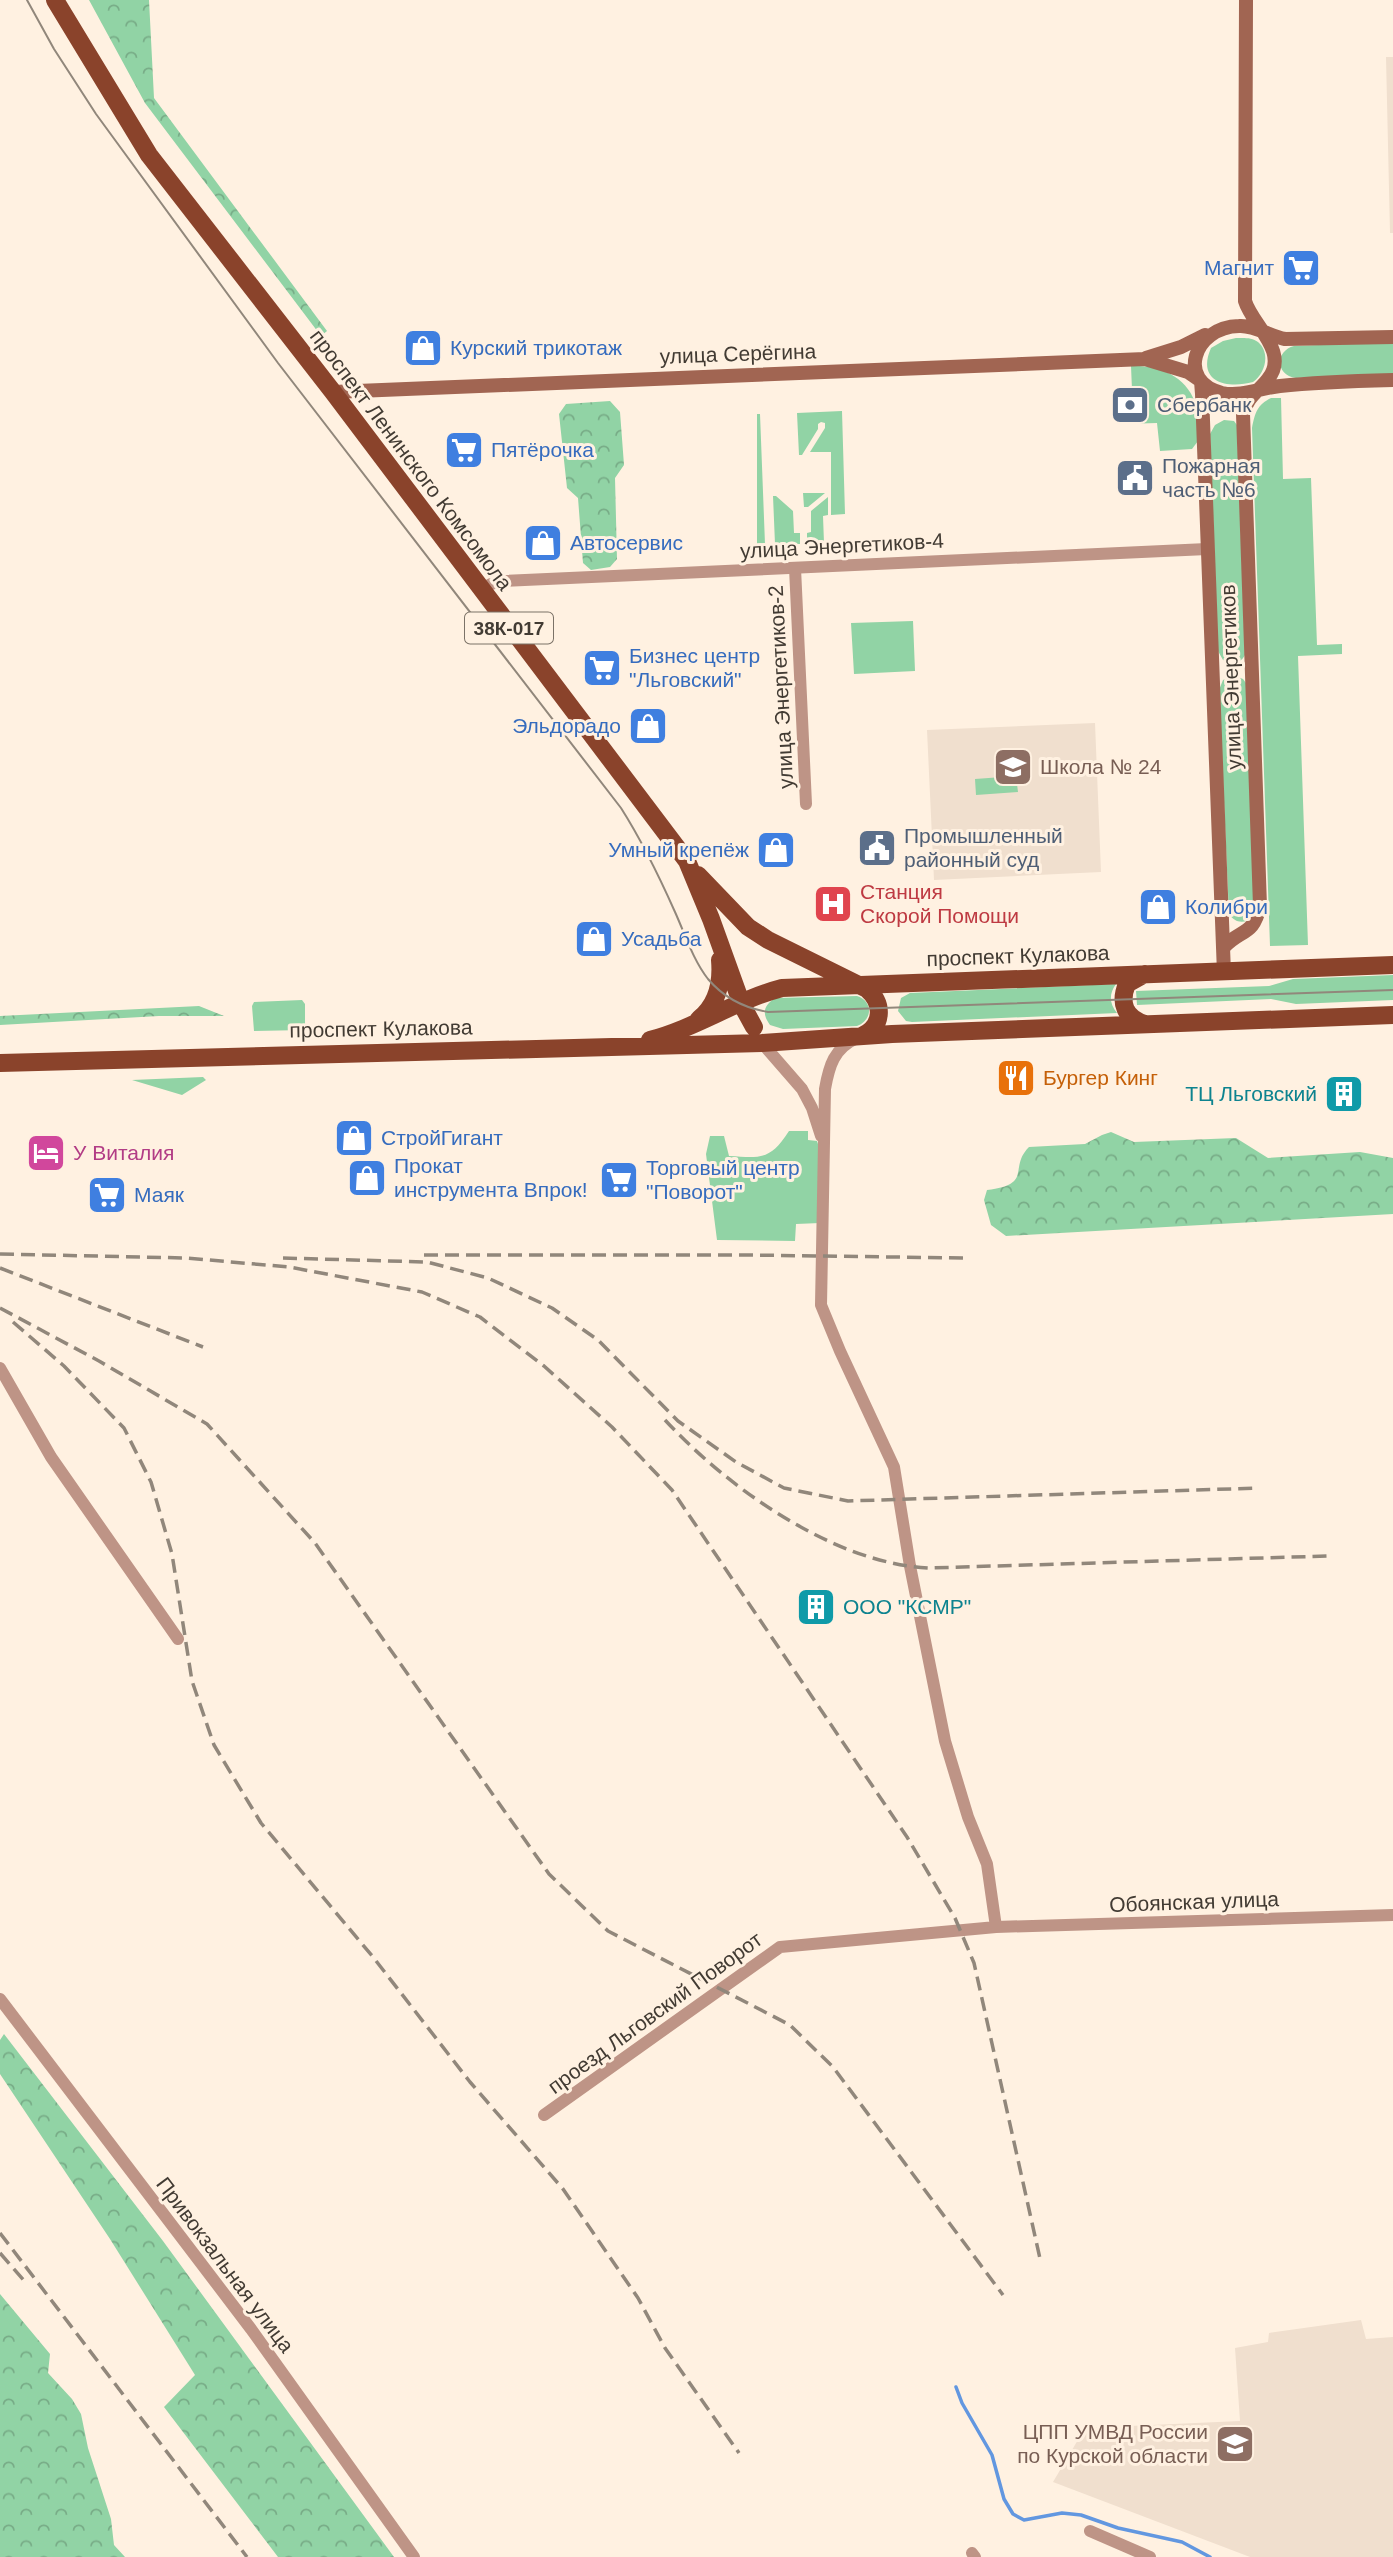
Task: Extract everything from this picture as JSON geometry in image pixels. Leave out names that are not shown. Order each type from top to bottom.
[{"type":"main road","name":"проспект Ленинского Комсомола","points":[[55,0],[149,155],[333,392],[687,861],[741,1002],[758,1035]]},
{"type":"main road","name":"проспект Кулакова","points":[[687,861],[748,927],[768,940],[859,985],[1393,965]]},
{"type":"main road","points":[[690,1027],[704,1015],[718,993],[720,963],[711,919]]},
{"type":"main road","points":[[1145,974],[1127,984],[1123,997],[1124,1008],[1129,1015],[1146,1024]]},
{"type":"main road","points":[[630,1045],[690,1027],[741,1002],[782,988],[859,985],[874,995],[879,1010],[876,1026],[862,1036]]},
{"type":"main road","points":[[758,1035],[752,1011],[758,1000],[782,988]]},
{"type":"main road","points":[[862,1036],[1393,1015]]},
{"type":"main road","name":"проспект Кулакова","points":[[0,1063],[630,1045],[758,1035],[862,1036]]},
{"type":"street","points":[[1246,0],[1245,300],[1248,311],[1272,347],[1274,359],[1273,372],[1256,390]]},
{"type":"street","points":[[1144,359],[1181,347],[1212,332],[1236,317],[1245,300]]},
{"type":"street","points":[[1201,381],[1196,369],[1195,354],[1201,342],[1212,332],[1239,326],[1284,338],[1393,337]]},
{"type":"street","name":"улица Серёгина","points":[[333,392],[1144,359]]},
{"type":"street","points":[[1144,359],[1188,372],[1221,393],[1235,394],[1297,384],[1393,380]]},
{"type":"street","name":"улица Энергетиков","points":[[1201,381],[1224,973]]},
{"type":"street","name":"улица Энергетиков","points":[[1223,948],[1236,936],[1250,930],[1257,922],[1260,906],[1243,414],[1246,404],[1256,390]]},
{"type":"street","name":"улица Энергетиков-4","points":[[481,590],[491,583],[504,580],[1208,549]]},
{"type":"street","name":"улица Энергетиков-2","points":[[795,568],[806,804]]},
{"type":"street","points":[[758,1035],[802,1089],[812,1108],[825,1149]]},
{"type":"street","points":[[862,1036],[843,1045],[834,1056],[828,1070],[825,1089],[821,1305],[894,1466],[909,1566],[946,1741],[968,1816],[987,1864],[996,1927]]},
{"type":"street","points":[[0,1367],[51,1457],[178,1639]]},
{"type":"street","name":"Обоянская улица","points":[[996,1927],[1393,1914]]},
{"type":"street","name":"проезд Льговский Поворот","points":[[544,2115],[780,1947],[996,1927]]},
{"type":"street","name":"Привокзальная улица","points":[[0,1999],[251,2329],[414,2557]]},
{"type":"street","points":[[1090,2531],[1150,2557]]},
{"type":"shaded area","points":[[1386,57],[1393,57],[1393,233],[1390,233]]},
{"type":"shaded area","name":"Школа № 24","points":[[1095,723],[1101,872],[934,880],[927,730]]},
{"type":"shaded area","name":"ЦПП УМВД России по Курской области","points":[[1361,2320],[1366,2339],[1393,2337],[1393,2557],[1250,2557],[1053,2482],[1085,2428],[1240,2421],[1235,2348],[1268,2342],[1269,2333]]},
{"type":"green space","points":[[89,0],[149,0],[154,98],[327,331],[321,336],[145,103]]},
{"type":"green space","points":[[1236,338],[1256,340],[1264,352],[1263,369],[1253,382],[1224,383],[1211,376],[1208,369],[1207,360],[1211,348]]},
{"type":"green space","points":[[1393,342],[1393,374],[1296,378],[1289,376],[1281,368],[1283,353],[1294,346]]},
{"type":"green space","points":[[1131,366],[1160,370],[1185,385],[1197,406],[1198,441],[1192,449],[1160,451],[1157,423],[1123,424],[1122,413],[1145,411],[1144,390],[1132,390]]},
{"type":"green space","points":[[1271,398],[1281,398],[1283,479],[1311,478],[1317,645],[1342,644],[1342,654],[1298,656],[1308,945],[1270,946],[1252,428],[1257,410]]},
{"type":"green space","points":[[610,401],[620,412],[624,465],[615,478],[617,559],[610,567],[591,570],[583,563],[578,498],[567,488],[559,414],[566,404]]},
{"type":"green space","points":[[842,411],[845,514],[831,515],[831,452],[810,452],[825,428],[825,423],[818,424],[818,429],[802,455],[799,455],[797,413]]},
{"type":"green space","points":[[757,414],[760,414],[765,544],[757,545]]},
{"type":"green space","points":[[1224,420],[1234,421],[1237,425],[1245,655],[1236,663],[1223,660],[1218,651],[1210,434],[1215,425]]},
{"type":"green space","points":[[803,493],[825,493],[808,507],[804,507]]},
{"type":"green space","points":[[773,496],[793,511],[794,533],[800,533],[800,544],[775,544]]},
{"type":"green space","points":[[828,497],[828,515],[823,516],[824,543],[807,544],[807,533],[811,532],[811,511]]},
{"type":"green space","points":[[913,621],[915,671],[854,674],[851,623]]},
{"type":"green space","points":[[1233,675],[1246,683],[1255,907],[1247,921],[1242,922],[1229,914],[1219,690],[1223,680]]},
{"type":"green space","points":[[1016,776],[1018,792],[976,795],[975,779]]},
{"type":"green space","points":[[1393,975],[1393,1000],[1296,1004],[1271,999],[1137,1005],[1136,991],[1269,986],[1293,979]]},
{"type":"green space","points":[[1116,984],[1111,998],[1117,1013],[912,1022],[906,1021],[898,1011],[901,998],[910,993]]},
{"type":"green space","points":[[857,996],[866,1002],[869,1011],[866,1019],[857,1026],[783,1029],[770,1025],[765,1014],[766,1007],[775,998]]},
{"type":"green space","points":[[302,1000],[305,1004],[305,1030],[254,1031],[254,1002]]},
{"type":"green space","points":[[199,1006],[224,1016],[159,1016],[0,1025],[0,1016]]},
{"type":"green space","points":[[203,1077],[206,1080],[182,1095],[132,1080]]},
{"type":"green space","points":[[789,1131],[808,1131],[808,1140],[817,1141],[820,1150],[820,1223],[796,1224],[795,1241],[717,1240],[706,1154],[710,1136],[724,1136],[729,1156],[757,1157],[770,1152]]},
{"type":"green space","points":[[1111,1132],[1134,1142],[1236,1138],[1268,1158],[1360,1152],[1393,1158],[1393,1214],[1006,1236],[991,1225],[984,1200],[987,1190],[1010,1184],[1015,1179],[1023,1155],[1029,1147],[1085,1144]]},
{"type":"green space","points":[[4,2034],[163,2241],[394,2557],[278,2557],[164,2407],[195,2375],[110,2239],[0,2074],[0,2040]]},
{"type":"green space","points":[[0,2294],[50,2354],[48,2373],[72,2399],[81,2414],[88,2448],[111,2519],[114,2545],[125,2557],[0,2557]]},
{"type":"waterway","points":[[956,2387],[962,2403],[992,2455],[1004,2499],[1013,2514],[1024,2520],[1062,2513],[1081,2515],[1118,2528],[1182,2542],[1210,2557]]},
{"type":"tram line","points":[[27,0],[54,49],[96,114],[278,363],[621,808],[656,872],[698,964],[714,986],[728,997],[743,1005],[768,1012],[1393,990]]},
{"type":"railway","points":[[0,1254],[186,1258],[289,1267],[422,1292],[480,1317],[544,1366],[612,1427],[672,1490],[907,1837],[955,1918],[974,1963],[1041,2263]]},
{"type":"railway","points":[[424,1255],[964,1258]]},
{"type":"railway","points":[[283,1258],[427,1262],[488,1278],[552,1308],[598,1340],[678,1421],[736,1462],[784,1488],[848,1501],[1259,1488]]},
{"type":"railway","points":[[0,1268],[203,1347]]},
{"type":"railway","points":[[0,1308],[99,1361],[207,1424],[315,1543],[549,1874],[608,1931],[790,2025],[833,2067],[1003,2295]]},
{"type":"railway","points":[[13,1322],[64,1366],[124,1428],[151,1482],[172,1554],[192,1681],[214,1745],[261,1823],[373,1957],[470,2082],[563,2189],[638,2298],[665,2348],[739,2453]]},
{"type":"railway","points":[[665,1420],[719,1471],[784,1518],[820,1537],[892,1563],[928,1568],[1327,1556]]},
{"type":"railway","points":[[0,2233],[247,2557]]},
{"type":"railway","points":[[0,2253],[27,2284]]},
{"type":"place","name":"Магнит","points":[[1301,268]]},
{"type":"place","name":"Курский трикотаж","points":[[423,348]]},
{"type":"place","name":"Сбербанк","points":[[1130,405]]},
{"type":"place","name":"Пятёрочка","points":[[464,450]]},
{"type":"place","name":"Пожарная часть №6","points":[[1135,478]]},
{"type":"place","name":"Автосервис","points":[[543,543]]},
{"type":"place","name":"Бизнес центр \"Льговский\"","points":[[602,668]]},
{"type":"place","name":"Эльдорадо","points":[[648,726]]},
{"type":"place","name":"Школа № 24","points":[[1013,767]]},
{"type":"place","name":"Промышленный районный суд","points":[[877,848]]},
{"type":"place","name":"Умный крепёж","points":[[776,850]]},
{"type":"place","name":"Станция Скорой Помощи","points":[[833,904]]},
{"type":"place","name":"Колибри","points":[[1158,907]]},
{"type":"place","name":"Усадьба","points":[[594,939]]},
{"type":"place","name":"Бургер Кинг","points":[[1016,1078]]},
{"type":"place","name":"ТЦ Льговский","points":[[1344,1094]]},
{"type":"place","name":"СтройГигант","points":[[354,1138]]},
{"type":"place","name":"У Виталия","points":[[46,1153]]},
{"type":"place","name":"Прокат инструмента Впрок!","points":[[367,1178]]},
{"type":"place","name":"Торговый центр \"Поворот\"","points":[[619,1180]]},
{"type":"place","name":"Маяк","points":[[107,1195]]},
{"type":"place","name":"ООО \"КСМР\"","points":[[816,1607]]},
{"type":"place","name":"ЦПП УМВД России по Курской области","points":[[1235,2444]]}]
